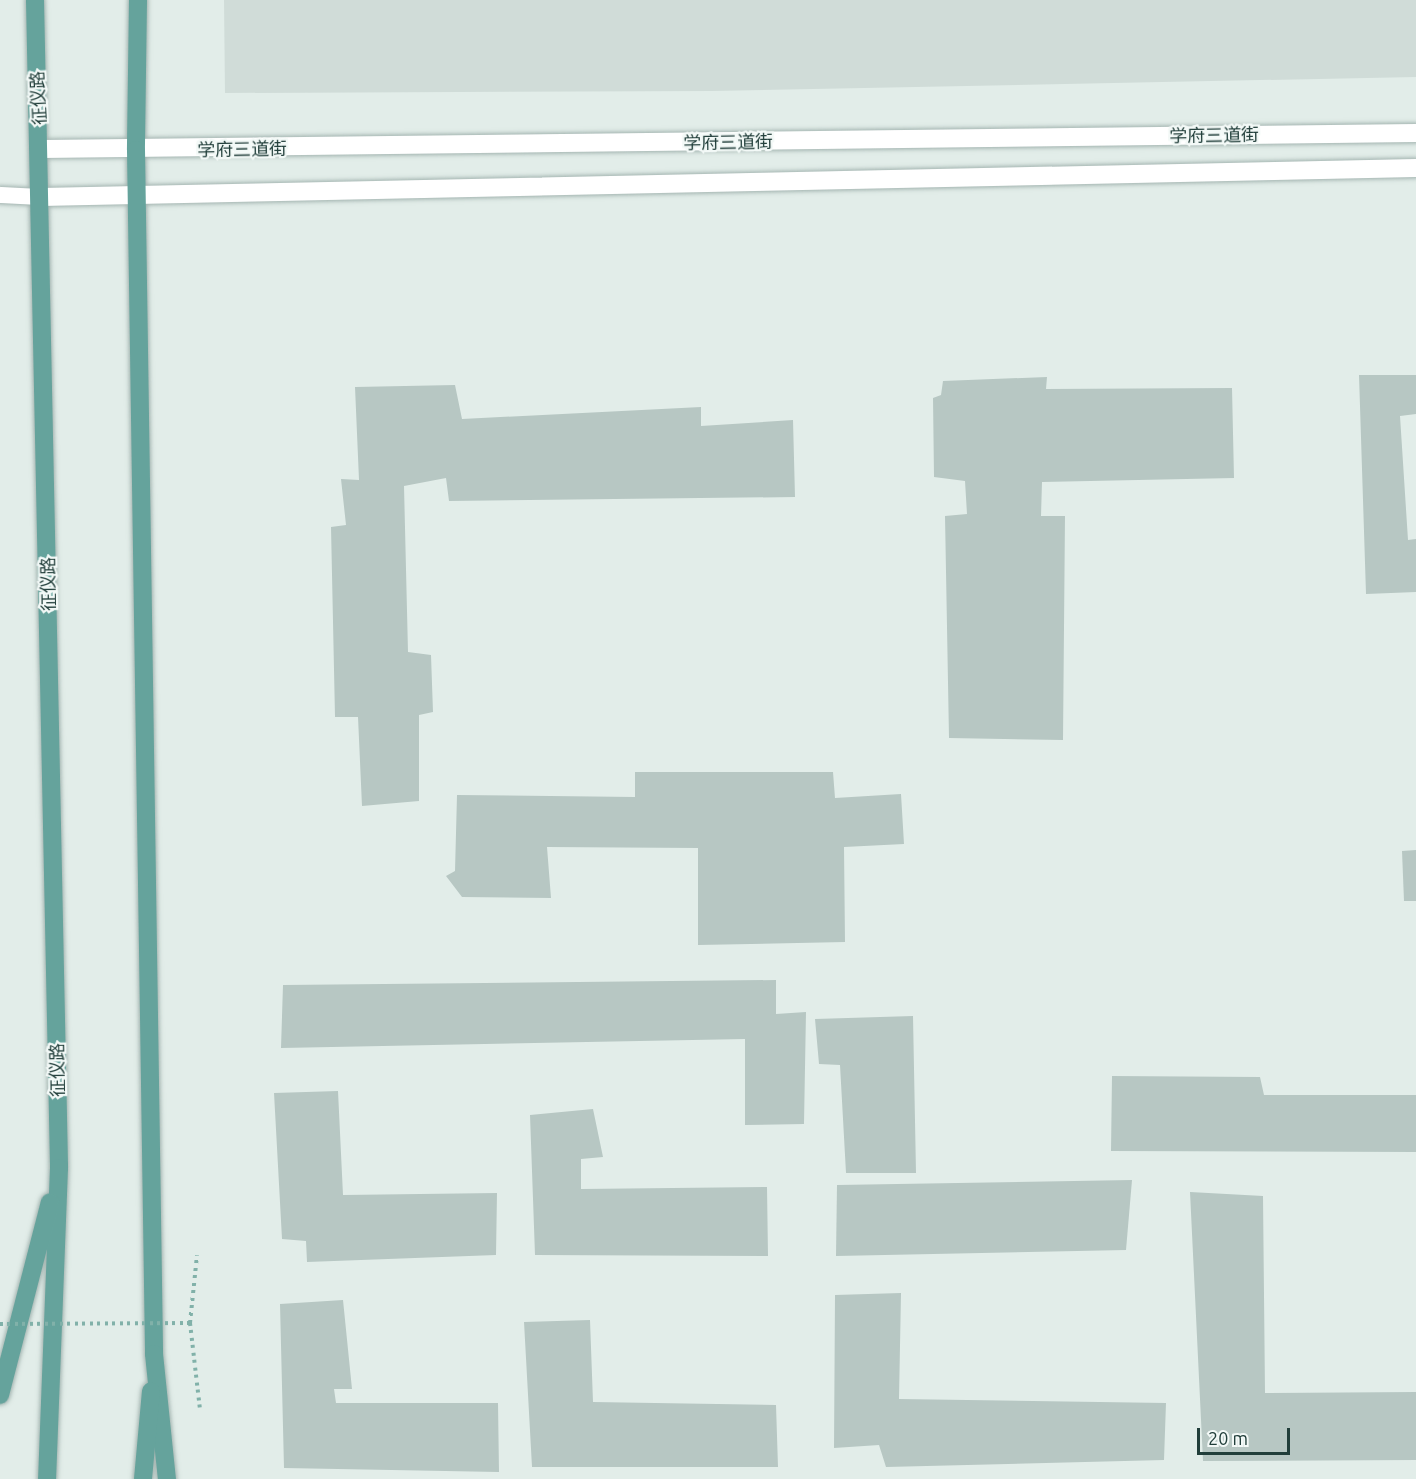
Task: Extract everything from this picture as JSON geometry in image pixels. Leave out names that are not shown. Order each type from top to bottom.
[{"type":"main road","points":[[23,0],[36,48]]},
{"type":"main road","name":"征仪路","points":[[35,0],[41,149],[59,1168]]},
{"type":"main road","points":[[138,0],[136,150],[154,1354],[167,1479]]},
{"type":"main road","points":[[139,47],[145,0]]},
{"type":"main road","name":"学府三道街","points":[[41,149],[136,150],[1416,133]]},
{"type":"main road","name":"学府三道街","points":[[41,197],[137,197],[1416,168]]},
{"type":"main road","points":[[0,1395],[59,1168]]},
{"type":"main road","points":[[47,1479],[59,1168]]},
{"type":"main road","points":[[143,1479],[154,1354]]},
{"type":"lane","points":[[0,195],[41,197]]},
{"type":"path","points":[[197,1255],[190,1323],[200,1410]]},
{"type":"path","points":[[0,1324],[190,1323]]},
{"type":"shaded area","points":[[224,0],[1416,0],[1416,77],[712,91],[225,93]]},
{"type":"building","points":[[1359,375],[1416,375],[1416,414],[1400,416],[1408,540],[1416,539],[1416,592],[1366,594]]},
{"type":"building","points":[[1047,377],[1046,389],[1232,388],[1234,478],[1042,482],[1041,516],[1065,516],[1063,740],[949,738],[945,516],[967,514],[965,481],[934,477],[933,398],[941,395],[943,381]]},
{"type":"building","points":[[455,385],[462,419],[701,407],[701,426],[793,420],[795,497],[449,501],[446,478],[404,486],[408,652],[431,655],[433,712],[419,715],[419,801],[362,806],[358,717],[335,717],[331,527],[346,525],[341,479],[359,480],[355,387]]},
{"type":"building","points":[[635,772],[833,772],[835,798],[901,794],[904,844],[844,847],[845,942],[698,945],[698,848],[547,847],[551,898],[462,897],[446,876],[455,871],[457,795],[635,797]]},
{"type":"building","points":[[1416,850],[1416,901],[1404,901],[1402,851]]},
{"type":"building","points":[[776,980],[776,1014],[806,1012],[804,1124],[745,1125],[745,1039],[281,1048],[283,985]]},
{"type":"building","points":[[913,1016],[916,1173],[846,1173],[840,1065],[819,1064],[815,1019]]},
{"type":"building","points":[[1112,1076],[1260,1077],[1264,1095],[1416,1095],[1416,1152],[1111,1151]]},
{"type":"building","points":[[338,1091],[343,1195],[497,1193],[496,1255],[307,1262],[306,1241],[282,1239],[274,1093]]},
{"type":"building","points":[[593,1109],[603,1157],[581,1159],[581,1189],[767,1187],[768,1256],[535,1255],[530,1115]]},
{"type":"building","points":[[1132,1180],[1126,1250],[836,1256],[837,1185]]},
{"type":"building","points":[[1190,1192],[1263,1196],[1265,1393],[1416,1392],[1416,1460],[1203,1461]]},
{"type":"building","points":[[901,1293],[899,1399],[1166,1403],[1164,1460],[886,1467],[879,1445],[834,1448],[835,1295]]},
{"type":"building","points":[[343,1300],[352,1389],[334,1389],[336,1403],[498,1403],[499,1472],[284,1468],[280,1304]]},
{"type":"building","points":[[590,1320],[593,1402],[776,1405],[778,1467],[532,1467],[524,1322]]}]
